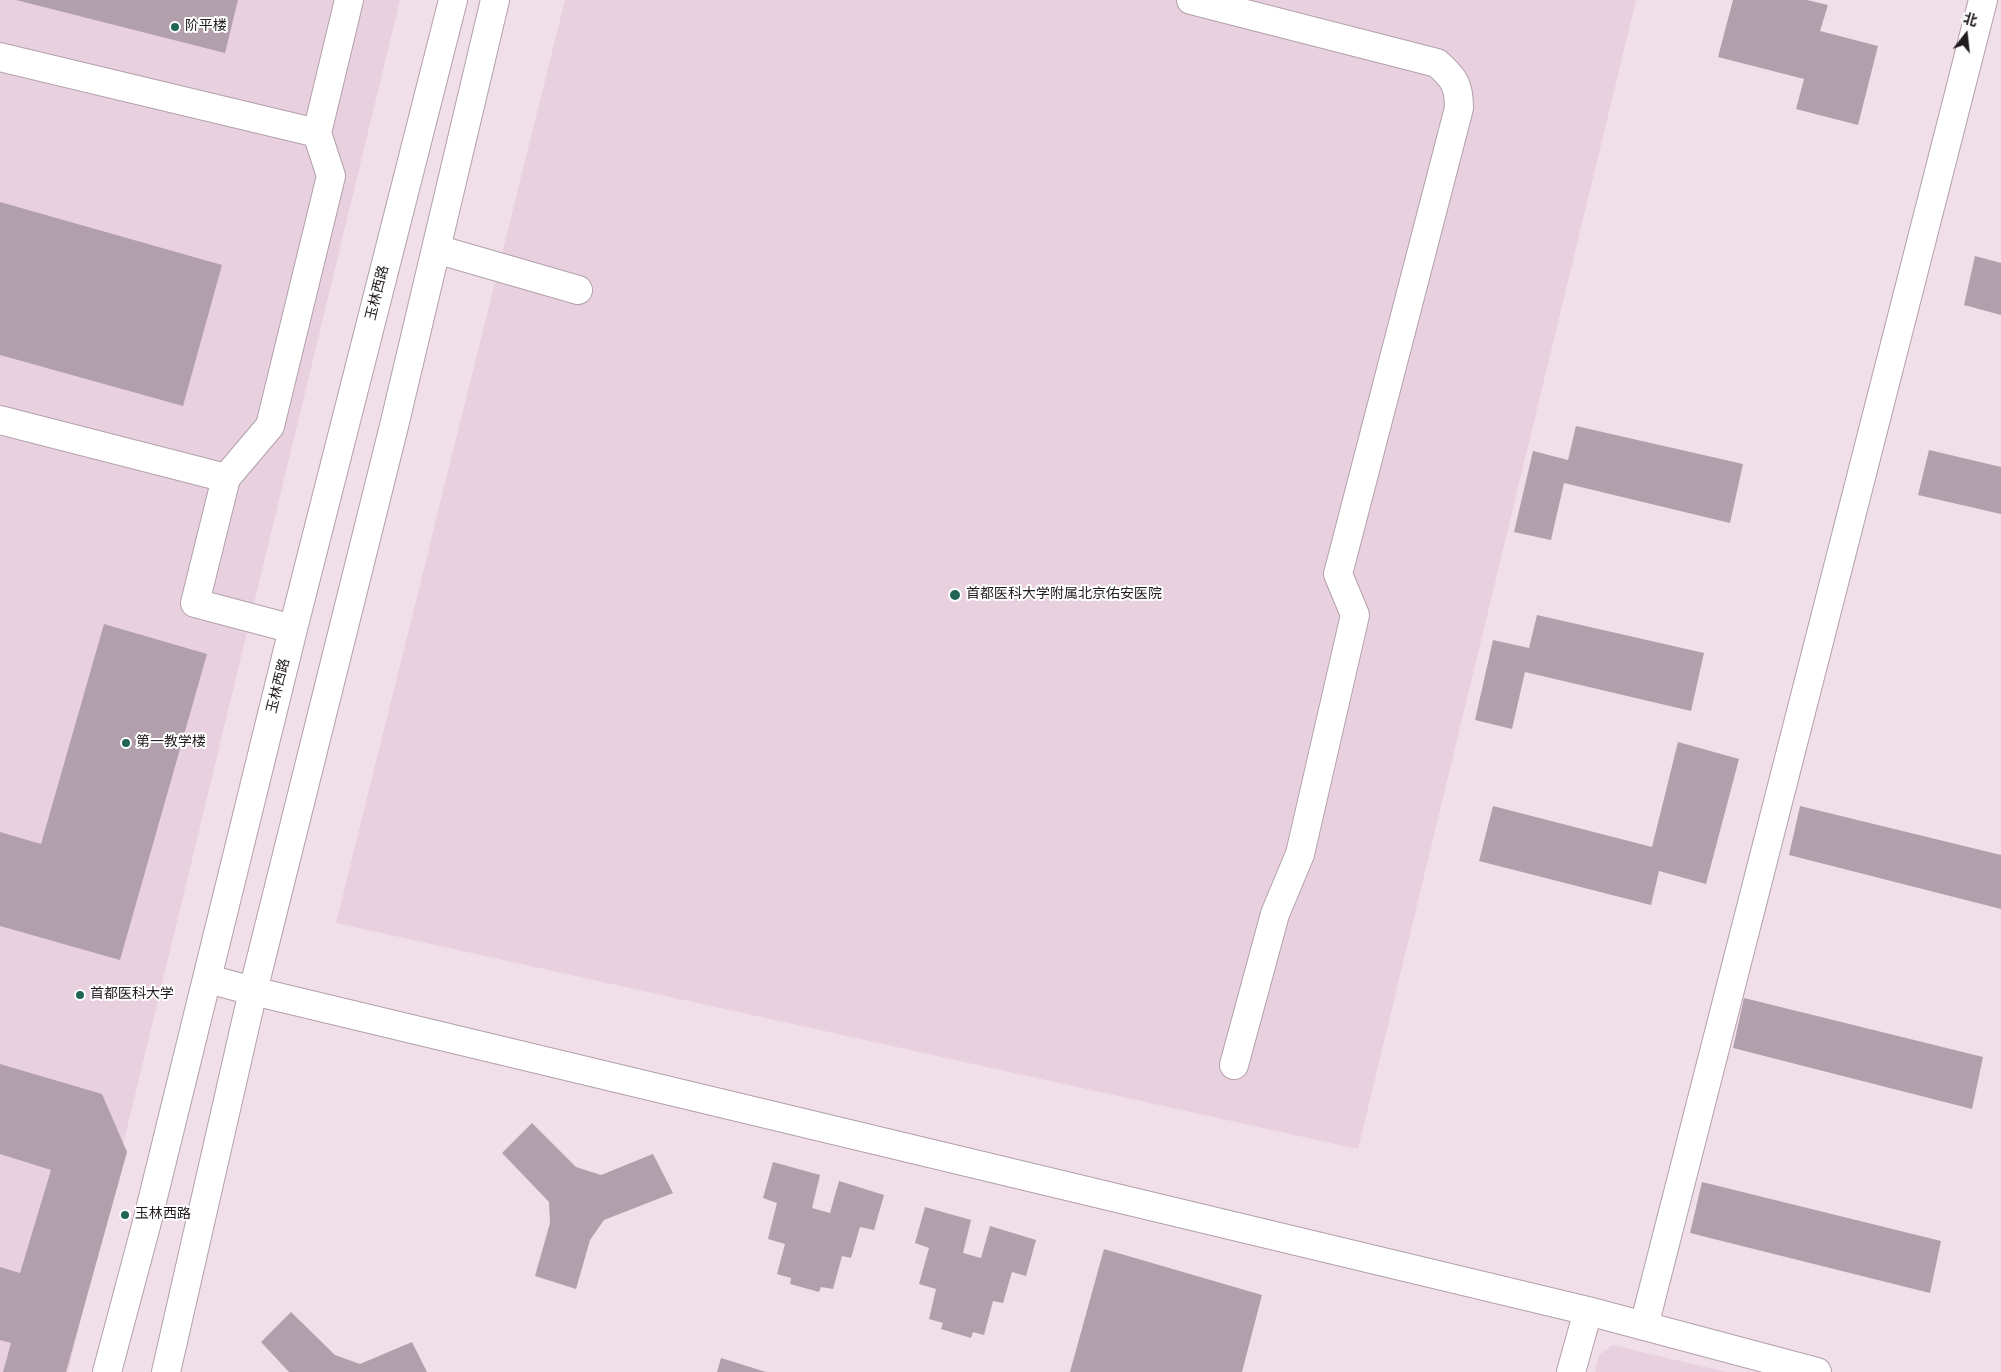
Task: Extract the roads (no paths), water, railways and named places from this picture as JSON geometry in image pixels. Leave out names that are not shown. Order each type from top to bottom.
[{"type":"street","points":[[293,629],[195,603],[226,478],[270,426],[331,176],[317,133],[349,0]]},
{"type":"street","name":"玉林西路","points":[[107,1372],[208,979],[293,629],[453,0]]},
{"type":"street","points":[[166,1372],[254,991],[394,426],[495,0]]},
{"type":"street","points":[[1191,0],[1437,63],[1450,74],[1459,91],[1459,108],[1338,574],[1355,615],[1305,835],[1300,854],[1275,914],[1234,1065]]},
{"type":"street","points":[[1644,1326],[1983,0]]},
{"type":"street","points":[[0,57],[317,133]]},
{"type":"street","points":[[436,249],[578,290]]},
{"type":"street","points":[[0,420],[226,478]]},
{"type":"street","points":[[208,979],[1588,1311],[1817,1372]]},
{"type":"street","points":[[1571,1372],[1588,1311]]},
{"type":"place","name":"阶平楼","points":[[175,27]]},
{"type":"place","name":"首都医科大学附属北京佑安医院","points":[[955,595]]},
{"type":"place","name":"第一教学楼","points":[[126,743]]},
{"type":"place","name":"首都医科大学","points":[[80,995]]},
{"type":"place","name":"玉林西路","points":[[125,1215]]}]
